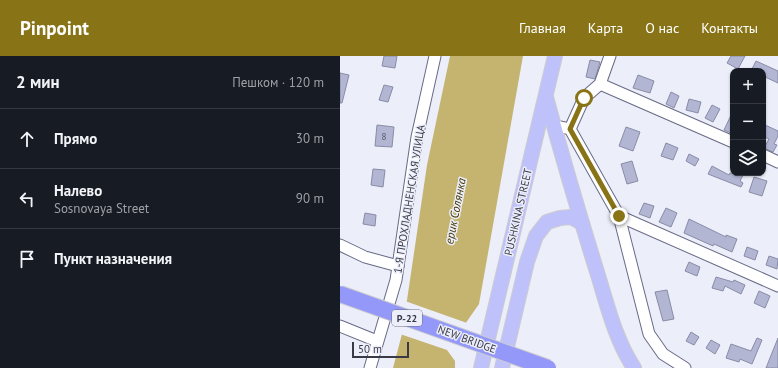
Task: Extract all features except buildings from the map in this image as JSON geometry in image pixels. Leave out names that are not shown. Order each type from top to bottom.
[{"type":"highway","name":"NEW BRIDGE","points":[[340,294],[548,368]]},
{"type":"main road","name":"PUSHKINA STREET","points":[[481,368],[555,56]]},
{"type":"main road","points":[[546,96],[582,223],[613,324],[627,358],[634,368]]},
{"type":"main road","points":[[502,368],[527,262],[536,236],[547,222],[560,218],[571,217],[582,223]]},
{"type":"street","name":"1-Я ПРОХЛАДНЕНСКАЯ УЛИЦА","points":[[370,368],[394,288],[417,138],[434,56]]},
{"type":"street","points":[[570,129],[584,98],[600,84],[610,56]]},
{"type":"street","points":[[600,84],[730,141]]},
{"type":"street","points":[[555,128],[561,126],[570,129],[619,216],[649,334],[663,354],[685,368]]},
{"type":"street","points":[[766,156],[778,162]]},
{"type":"street","points":[[619,216],[778,286]]},
{"type":"street","points":[[340,245],[364,258],[398,266]]},
{"type":"street","points":[[340,326],[377,341]]},
{"type":"water","name":"ерик Солянка","points":[[450,56],[523,56],[479,304],[447,350],[455,361],[455,368],[393,368],[402,334],[427,165]]},
{"type":"pier","points":[[405,301],[467,323],[450,351],[400,334]]},
{"type":"route","points":[[584,98],[570,129],[619,216]]}]
